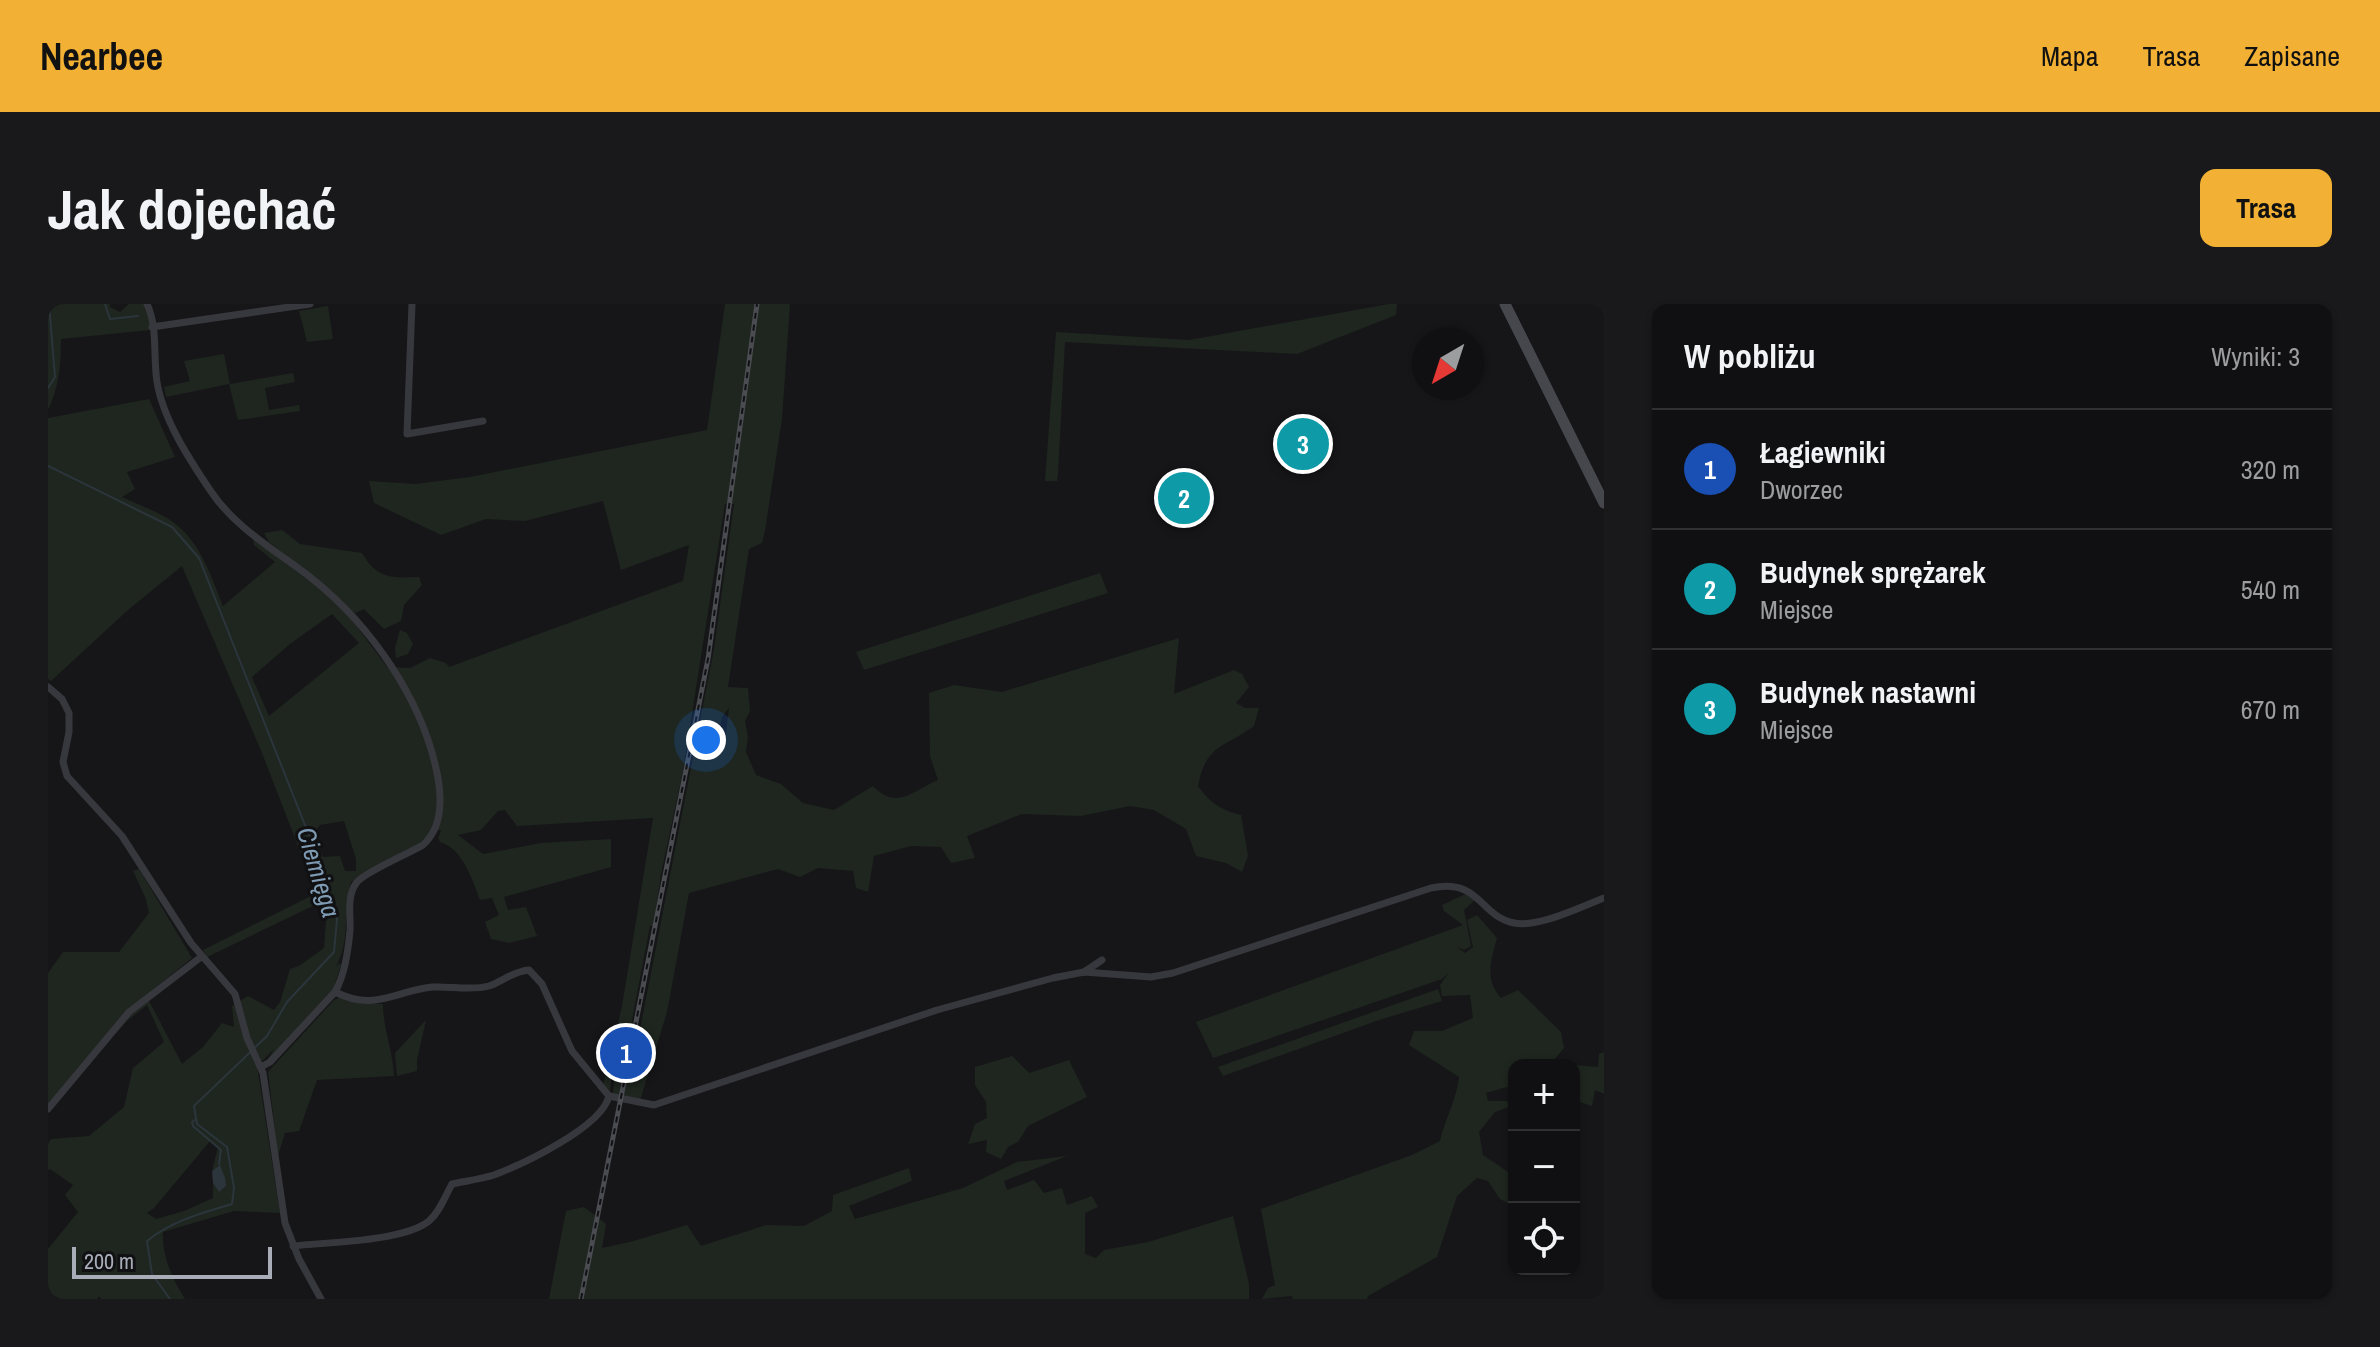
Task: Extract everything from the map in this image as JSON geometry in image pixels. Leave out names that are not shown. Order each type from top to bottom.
[{"type":"street","points":[[147,304],[161,398],[175,430],[210,491],[234,519],[323,588],[359,625],[402,686],[422,725],[432,754],[440,799],[437,825],[430,839],[357,883],[350,896],[350,928],[335,992],[270,1062],[261,1067]]},
{"type":"street","points":[[152,327],[310,304]]},
{"type":"street","points":[[412,304],[407,434],[483,421]]},
{"type":"street","points":[[1505,304],[1604,503]]},
{"type":"street","points":[[48,687],[62,699],[69,713],[63,762],[67,776],[122,836],[201,957],[232,989],[247,1038],[261,1067],[281,1206],[293,1246],[321,1299]]},
{"type":"street","points":[[335,992],[376,1002],[434,987],[486,987],[529,970],[542,984],[572,1051],[609,1096],[654,1105],[937,1010],[1084,972],[1151,977],[1173,973],[1438,887],[1469,892],[1503,919],[1519,924],[1538,922],[1604,898]]},
{"type":"street","points":[[48,1109],[129,1012],[201,957]]},
{"type":"street","points":[[1084,972],[1102,960]]},
{"type":"street","points":[[293,1246],[347,1243],[421,1226],[434,1215],[452,1184],[504,1171],[568,1137],[595,1119],[609,1096]]},
{"type":"shaded area","points":[[48,304],[110,304],[120,312],[129,304],[144,304],[150,330],[61,339],[59,375],[48,410]]},
{"type":"shaded area","points":[[725,304],[790,304],[782,419],[765,531],[762,543],[749,549],[728,687],[748,688],[750,711],[745,721],[748,737],[746,752],[756,775],[781,784],[803,803],[834,810],[873,786],[890,797],[905,796],[938,780],[930,756],[929,693],[954,685],[1002,692],[1179,638],[1174,694],[1234,670],[1242,674],[1249,687],[1236,703],[1245,708],[1259,708],[1254,726],[1211,754],[1201,772],[1198,786],[1216,805],[1241,815],[1248,856],[1242,872],[1226,863],[1196,856],[1186,829],[1154,810],[1130,806],[1081,816],[1022,814],[967,836],[975,858],[951,863],[941,847],[911,846],[874,856],[868,892],[856,888],[853,871],[818,868],[800,877],[778,869],[689,893],[667,1012],[640,1101],[609,1096],[603,1086],[622,1006],[653,818],[517,826],[505,810],[498,811],[481,830],[458,835],[483,854],[541,843],[611,839],[611,867],[504,897],[508,910],[526,907],[537,936],[509,943],[491,939],[485,922],[499,915],[492,898],[480,900],[461,858],[440,842],[441,831],[434,828],[409,853],[351,882],[344,946],[336,966],[341,965],[332,993],[267,1061],[274,1049],[257,1066],[280,1213],[234,1211],[163,1232],[169,1267],[185,1299],[101,1299],[99,1296],[97,1299],[55,1299],[51,1294],[48,1297],[48,1249],[78,1212],[65,1195],[73,1185],[48,1170],[48,1144],[51,1139],[89,1136],[124,1107],[133,1068],[164,1042],[147,1005],[127,1021],[48,1106],[48,973],[63,952],[119,952],[149,913],[133,871],[139,869],[192,958],[146,995],[182,1064],[203,1047],[222,1023],[234,1027],[232,1006],[248,996],[274,1010],[280,1002],[290,969],[324,948],[327,906],[305,864],[262,753],[182,566],[128,610],[51,681],[48,679],[48,418],[149,399],[175,457],[127,472],[135,489],[122,497],[167,518],[187,535],[202,557],[223,606],[275,562],[254,545],[253,539],[318,586],[349,616],[387,667],[410,668],[430,658],[449,667],[683,581],[689,545],[621,570],[603,501],[525,521],[486,519],[441,535],[374,503],[369,481],[415,484],[470,477],[707,430]],"holes":[[[725,504],[734,504],[714,649],[637,1045],[630,1077],[615,1074],[613,1093],[610,1092],[612,1071],[618,1072],[625,1035],[629,1036],[650,926],[654,926],[661,874],[683,771]],[[332,614],[359,643],[269,716],[252,677],[290,644]],[[729,708],[725,741],[719,756],[709,761],[708,746],[716,743],[722,717]],[[344,821],[356,859],[356,871],[345,871],[340,856],[323,857],[313,834],[320,825]],[[211,1140],[218,1147],[213,1167],[213,1198],[156,1219],[147,1213],[154,1208]]]},
{"type":"shaded area","points":[[1397,304],[1396,315],[1297,354],[1065,342],[1058,475],[1057,481],[1045,481],[1056,332],[1189,340]]},
{"type":"shaded area","points":[[328,306],[333,339],[307,342],[299,311]]},
{"type":"shaded area","points":[[224,354],[230,384],[293,373],[295,382],[265,388],[269,410],[299,405],[300,411],[238,420],[229,384],[166,397],[164,387],[190,381],[184,361]]},
{"type":"shaded area","points":[[282,530],[300,544],[362,553],[380,572],[393,577],[419,577],[422,585],[404,605],[401,621],[384,629],[364,609],[353,614],[333,592],[269,542],[264,533]]},
{"type":"shaded area","points":[[1100,573],[1108,593],[864,670],[856,652]]},
{"type":"shaded area","points":[[400,630],[407,633],[413,644],[408,654],[396,658],[395,648]]},
{"type":"shaded area","points":[[1468,893],[1476,899],[1464,910],[1471,946],[1464,950],[1457,947],[1465,953],[1473,947],[1467,920],[1477,915],[1497,938],[1490,969],[1492,984],[1501,998],[1518,990],[1561,1032],[1564,1048],[1555,1059],[1508,1059],[1508,1087],[1486,1093],[1488,1101],[1508,1102],[1508,1107],[1495,1112],[1479,1132],[1483,1155],[1508,1172],[1508,1203],[1500,1199],[1488,1181],[1477,1178],[1457,1196],[1437,1257],[1367,1299],[1293,1299],[1292,1296],[1262,1299],[1268,1288],[1275,1285],[1261,1209],[1412,1155],[1440,1141],[1459,1077],[1409,1045],[1414,1031],[1442,1031],[1473,1018],[1470,995],[1442,996],[1440,985],[1449,972],[1442,979],[1213,1058],[1196,1022],[1463,925],[1444,911],[1442,905]]},
{"type":"shaded area","points":[[315,894],[319,903],[207,957],[203,950]]},
{"type":"shaded area","points":[[1438,989],[1442,1001],[1379,1020],[1223,1076],[1218,1067]]},
{"type":"shaded area","points":[[339,998],[364,1004],[383,1004],[394,1076],[317,1080],[299,1131],[285,1133],[278,1156],[268,1072]]},
{"type":"shaded area","points":[[426,1020],[417,1071],[397,1076],[395,1053]]},
{"type":"shaded area","points":[[1604,1052],[1604,1094],[1595,1090],[1592,1106],[1580,1102],[1580,1066],[1598,1067],[1599,1054]]},
{"type":"shaded area","points":[[1012,1056],[1029,1073],[1069,1060],[1087,1097],[1028,1126],[1001,1159],[986,1152],[987,1140],[968,1144],[975,1124],[987,1118],[986,1102],[975,1085],[975,1067]]},
{"type":"shaded area","points":[[1067,1156],[1004,1181],[1007,1190],[1034,1180],[1044,1193],[1062,1188],[1067,1205],[1092,1196],[1098,1207],[1085,1213],[1085,1254],[1096,1258],[1104,1250],[1148,1242],[1233,1216],[1249,1284],[1249,1299],[549,1299],[566,1211],[584,1207],[606,1224],[602,1248],[687,1225],[701,1246],[766,1225],[804,1226],[832,1211],[833,1195],[909,1168],[912,1181],[849,1206],[855,1219],[963,1188],[1017,1162]]},
{"type":"shaded area","points":[[220,1165],[226,1186],[219,1192],[213,1183],[212,1171]]},
{"type":"waterway","name":"Ciemięga","points":[[48,388],[55,377],[49,304]]},
{"type":"waterway","points":[[105,304],[110,319],[138,316]]},
{"type":"waterway","name":"Ciemięga","points":[[48,466],[172,527],[199,558],[324,873],[337,919],[334,952],[287,1002],[267,1036],[194,1106],[197,1124],[227,1147],[234,1188],[232,1204],[177,1223],[147,1241],[152,1274],[170,1299]]},
{"type":"waterway","points":[[195,1120],[193,1126],[221,1150],[219,1164]]},
{"type":"railway","points":[[581,1299],[708,659],[757,304]]},
{"type":"place","name":"Budynek nastawni","points":[[1303,444]]},
{"type":"place","name":"Budynek sprężarek","points":[[1184,498]]},
{"type":"place","name":"Łagiewniki","points":[[626,1053]]}]
